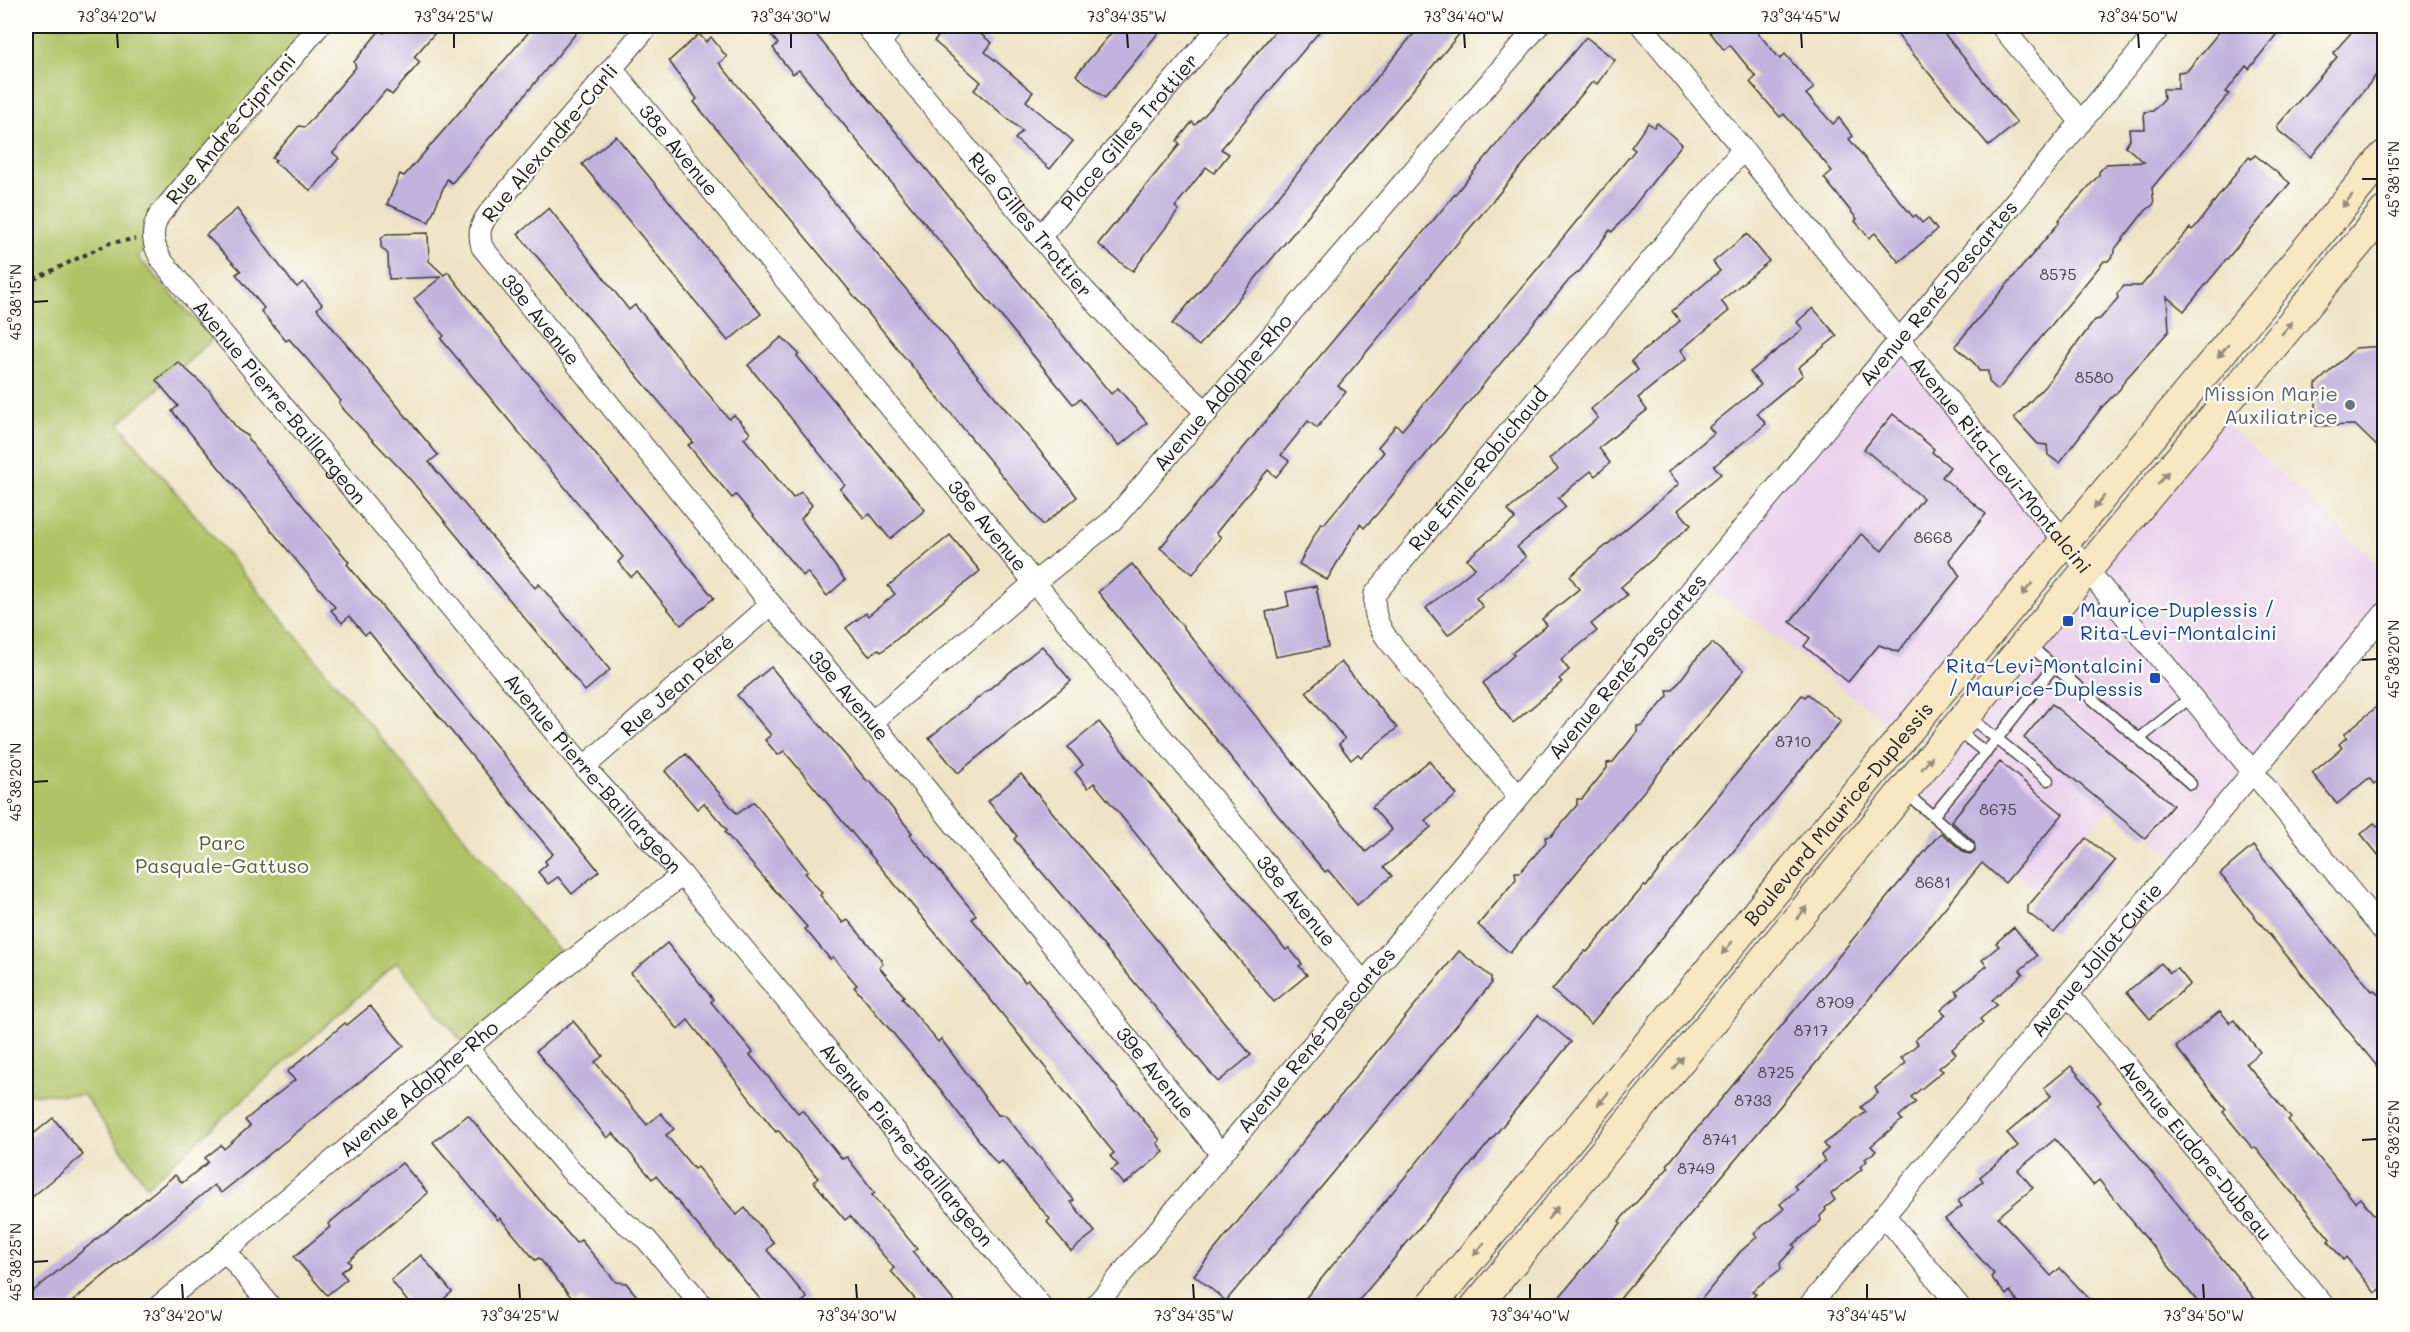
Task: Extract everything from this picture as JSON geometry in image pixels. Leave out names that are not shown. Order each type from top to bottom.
[{"type":"street","name":"Rue André-Cipriani","points":[[153,237],[153,224],[175,194],[319,26]]},
{"type":"street","name":"Rue Alexandre-Carli","points":[[479,235],[481,224],[489,213],[648,26]]},
{"type":"street","name":"Rue Gilles Trottier","points":[[866,26],[1084,290],[1131,340],[1207,412]]},
{"type":"street","points":[[880,42],[894,26]]},
{"type":"street","name":"Place Gilles Trottier","points":[[1040,237],[1220,26]]},
{"type":"street","name":"Avenue Adolphe-Rho","points":[[872,722],[1035,582],[1112,521],[1538,26]]},
{"type":"street","name":"Avenue Rita-Levi-Montalcini","points":[[1642,26],[1899,339],[2086,573],[2385,932]]},
{"type":"street","points":[[2001,26],[2081,122]]},
{"type":"street","name":"Avenue René-Descartes","points":[[1095,1306],[2161,26]]},
{"type":"street","name":"38e Avenue","points":[[612,69],[1363,982]]},
{"type":"street","name":"Rue Émile-Robichaud","points":[[1518,796],[1377,625],[1373,608],[1375,594],[1743,149]]},
{"type":"street","name":"Boulevard Maurice-Duplessis","points":[[1431,1306],[2385,156]]},
{"type":"street","name":"Boulevard Maurice-Duplessis","points":[[1476,1306],[2385,212]]},
{"type":"street","name":"39e Avenue","points":[[479,235],[488,257],[771,604],[872,722],[1221,1154]]},
{"type":"street","name":"Avenue Pierre-Baillargeon","points":[[153,237],[155,249],[162,261],[584,767],[682,875],[1041,1306]]},
{"type":"street","name":"Rue Jean Péré","points":[[584,767],[771,604]]},
{"type":"street","name":"Avenue Joliot-Curie","points":[[1809,1306],[2385,614]]},
{"type":"street","name":"Avenue Adolphe-Rho","points":[[159,1306],[569,963],[682,875]]},
{"type":"street","name":"Avenue Eudore-Dubeau","points":[[2068,994],[2324,1306]]},
{"type":"street","points":[[468,1049],[571,1171],[646,1239],[703,1306]]},
{"type":"street","points":[[1884,1215],[1959,1306]]},
{"type":"street","points":[[225,1250],[270,1306]]},
{"type":"lane","points":[[2027,643],[2191,784]]},
{"type":"lane","points":[[1933,816],[2054,666]]},
{"type":"lane","points":[[2139,740],[2191,697]]},
{"type":"lane","points":[[1961,722],[1997,739],[2048,780]]},
{"type":"lane","points":[[1961,722],[1986,753]]},
{"type":"lane","points":[[1903,791],[1969,847]]},
{"type":"path","points":[[26,283],[110,243],[153,237]]},
{"type":"shaded area","points":[[1899,339],[2064,544],[1904,736],[1699,578]]},
{"type":"shaded area","points":[[2216,414],[2384,569],[2384,614],[2180,860],[2112,807],[2034,889],[1908,785]]},
{"type":"green space","name":"Parc Pasquale-Gattuso","points":[[37,26],[331,26],[138,257],[213,339],[119,424],[569,963],[468,1049],[397,962],[147,1186],[84,1095],[26,1094],[26,39]]},
{"type":"building","points":[[389,26],[441,26],[414,57],[420,62],[392,95],[386,90],[333,153],[339,158],[311,191],[272,158],[299,126],[305,127],[356,67],[354,62],[380,30],[384,33]]},
{"type":"building","points":[[534,26],[582,26],[452,183],[447,179],[429,222],[387,204],[400,174],[404,176]]},
{"type":"building","points":[[782,26],[809,26],[1111,394],[1118,388],[1147,423],[1119,446],[1080,399],[1073,404],[799,70],[793,74],[781,59],[773,48],[778,44],[771,35]]},
{"type":"building","points":[[947,26],[970,26],[992,43],[985,52],[1033,92],[1026,101],[1073,141],[1050,169],[1015,139],[1022,131],[974,90],[981,82],[934,41]]},
{"type":"building","points":[[1117,26],[1164,26],[1105,98],[1076,75]]},
{"type":"building","points":[[1279,26],[1324,26],[1221,149],[1229,154],[1214,173],[1206,167],[1175,207],[1179,210],[1133,271],[1098,244],[1180,144],[1177,141],[1192,122],[1195,125],[1212,107]]},
{"type":"building","points":[[1420,26],[1466,26],[1199,346],[1172,324]]},
{"type":"building","points":[[1719,26],[1752,26],[1780,59],[1785,54],[1814,88],[1806,94],[1833,124],[1839,118],[1853,136],[1849,139],[1913,217],[1916,215],[1922,223],[1928,218],[1937,230],[1899,262],[1875,233],[1869,238],[1855,221],[1857,219],[1824,178],[1832,171],[1784,114],[1780,117],[1750,82],[1756,77],[1730,45],[1724,50],[1710,32]]},
{"type":"building","points":[[1890,26],[1938,26],[2017,123],[1989,146]]},
{"type":"building","points":[[2224,26],[2283,26],[2249,69],[2246,66],[2226,92],[2229,94],[2152,188],[2154,204],[2144,212],[2115,249],[2115,253],[2108,261],[2104,261],[1998,390],[1989,382],[1988,371],[1979,371],[1974,363],[1955,346],[2106,164],[2144,162],[2125,146],[2130,139],[2129,129],[2145,129],[2144,112],[2153,111],[2164,99],[2163,89],[2178,89],[2178,72],[2187,71]]},
{"type":"building","points":[[2357,26],[2385,26],[2385,64],[2311,157],[2279,131],[2277,126],[2337,57],[2333,53]]},
{"type":"building","points":[[699,34],[706,42],[711,37],[727,57],[719,63],[1077,497],[1043,525],[694,102],[697,99],[669,61]]},
{"type":"building","points":[[1586,37],[1615,60],[1597,84],[1593,81],[1338,386],[1346,392],[1317,428],[1308,421],[1281,455],[1289,461],[1276,477],[1268,470],[1241,502],[1216,533],[1221,537],[1193,574],[1160,548]]},
{"type":"building","points":[[1648,123],[1654,127],[1657,123],[1682,144],[1626,216],[1612,232],[1610,230],[1580,271],[1569,280],[1377,514],[1364,528],[1360,524],[1327,580],[1299,564],[1321,523],[1324,524],[1384,452],[1378,447],[1396,425],[1402,430],[1534,273],[1635,150],[1631,147]]},
{"type":"building","points":[[616,136],[761,314],[728,341],[582,164]]},
{"type":"building","points":[[2255,155],[2290,183],[2184,311],[2167,297],[2169,331],[2102,407],[2059,463],[2048,455],[2047,445],[2038,444],[2014,418],[2045,386],[2095,320],[2100,319],[2118,298],[2117,294],[2124,286],[2141,286],[2190,228],[2192,230],[2196,226],[2249,156],[2251,159]]},
{"type":"building","points":[[549,208],[629,310],[635,305],[729,419],[734,415],[750,433],[744,438],[793,498],[801,492],[812,505],[801,519],[845,580],[827,596],[807,572],[803,576],[736,495],[732,498],[688,445],[693,442],[518,234]]},
{"type":"building","points":[[237,209],[292,282],[297,287],[303,282],[322,304],[317,309],[438,455],[429,462],[535,588],[539,584],[610,670],[585,691],[409,478],[345,411],[339,403],[341,401],[307,359],[289,339],[286,341],[261,311],[264,308],[236,274],[241,271],[206,235]]},
{"type":"building","points":[[428,233],[429,261],[444,275],[448,272],[714,598],[681,625],[637,572],[631,577],[618,562],[623,557],[441,339],[444,336],[414,299],[441,277],[389,279],[388,254],[381,247],[381,239],[386,234]]},
{"type":"building","points":[[1747,234],[1769,261],[1721,301],[1729,311],[1681,350],[1687,358],[1638,398],[1647,410],[1599,448],[1610,463],[1595,476],[1591,471],[1558,498],[1566,507],[1517,547],[1526,557],[1476,598],[1483,607],[1448,635],[1426,608],[1475,568],[1467,559],[1515,519],[1508,510],[1558,469],[1549,459],[1598,418],[1591,409],[1638,370],[1631,361],[1680,321],[1672,311],[1720,271],[1713,262]]},
{"type":"building","points":[[1813,308],[1837,336],[1798,368],[1803,375],[1757,413],[1766,424],[1714,466],[1721,474],[1678,510],[1691,525],[1621,587],[1627,595],[1591,624],[1597,631],[1561,660],[1569,670],[1559,679],[1562,682],[1513,723],[1483,683],[1514,655],[1512,653],[1547,625],[1542,619],[1579,589],[1570,576],[1679,484],[1668,472],[1714,433],[1709,427],[1761,385],[1750,372],[1803,329],[1797,322]]},
{"type":"building","points":[[782,337],[799,354],[797,356],[925,510],[890,539],[870,514],[864,518],[840,489],[845,485],[748,365]]},
{"type":"building","name":"Mission Marie Auxiliatrice","points":[[2385,346],[2385,454],[2355,425],[2316,426],[2316,384],[2355,348]]},
{"type":"building","points":[[178,362],[209,390],[238,430],[248,436],[248,439],[349,562],[347,564],[599,871],[572,894],[558,877],[548,884],[538,872],[553,854],[369,632],[365,635],[349,616],[342,623],[331,610],[335,607],[172,411],[178,406],[156,380]]},
{"type":"building","points":[[1893,414],[1934,449],[1932,452],[1950,467],[1942,477],[1986,514],[1949,560],[1960,576],[1898,652],[1879,645],[1848,682],[1804,646],[1810,638],[1790,622],[1861,534],[1882,551],[1923,498],[1864,449]]},
{"type":"building","points":[[950,535],[980,571],[881,652],[878,649],[869,656],[846,628],[866,613],[868,616],[895,594],[888,586]]},
{"type":"building","points":[[1132,564],[1366,852],[1392,830],[1372,807],[1429,761],[1457,795],[1425,820],[1431,827],[1384,867],[1392,876],[1357,905],[1328,870],[1325,872],[1265,800],[1098,592]]},
{"type":"building","points":[[1316,586],[1328,647],[1276,657],[1266,612],[1289,606],[1286,592]]},
{"type":"building","points":[[1712,643],[1744,670],[1510,953],[1478,925],[1516,879],[1515,872],[1520,872],[1535,855],[1546,842],[1545,837],[1551,836],[1577,805],[1577,799],[1582,799],[1607,768],[1607,763],[1613,762],[1637,732],[1637,726],[1642,726],[1668,696],[1667,690],[1673,690],[1699,655]]},
{"type":"building","points":[[1042,646],[1071,681],[958,773],[929,738]]},
{"type":"building","points":[[1341,662],[1397,728],[1361,757],[1358,754],[1351,760],[1339,744],[1345,739],[1306,692]]},
{"type":"building","points":[[771,667],[912,833],[910,835],[976,915],[972,919],[1025,982],[1028,980],[1160,1140],[1157,1143],[1164,1152],[1130,1180],[1123,1184],[1111,1170],[1118,1165],[1110,1156],[1114,1153],[986,994],[784,751],[778,755],[765,740],[771,735],[737,695]]},
{"type":"building","points":[[1808,694],[1841,721],[1591,1024],[1552,990],[1644,886],[1646,887],[1687,833],[1802,695],[1805,697]]},
{"type":"building","points":[[2385,700],[2385,775],[2374,784],[2369,778],[2337,804],[2312,773],[2342,748],[2339,744],[2347,737],[2344,734]]},
{"type":"building","points":[[2052,704],[2173,805],[2145,838],[2024,738]]},
{"type":"building","points":[[1099,722],[1286,950],[1289,948],[1302,964],[1299,966],[1307,975],[1274,1002],[1094,783],[1088,788],[1075,772],[1083,765],[1068,747]]},
{"type":"building","points":[[686,754],[737,814],[754,802],[808,871],[805,873],[822,893],[820,895],[843,923],[848,920],[880,958],[883,964],[879,967],[904,996],[902,998],[938,1042],[941,1039],[998,1115],[1005,1115],[1074,1200],[1071,1202],[1095,1232],[1071,1251],[1047,1222],[1050,1219],[1002,1161],[997,1164],[940,1089],[854,987],[857,985],[833,957],[830,959],[805,929],[807,927],[725,832],[727,830],[704,803],[697,809],[665,771]]},
{"type":"building","points":[[2000,762],[2063,814],[2005,883],[1982,863],[1614,1306],[1552,1306],[1621,1223],[1619,1221],[1669,1167],[1667,1165],[1936,838],[1941,833],[1965,853],[1971,854],[1975,851],[1974,842],[1951,821]]},
{"type":"building","points":[[1021,774],[1251,1055],[1218,1082],[1014,839],[1017,836],[988,801]]},
{"type":"building","points":[[2385,821],[2385,863],[2361,834],[2374,823],[2378,827]]},
{"type":"building","points":[[2086,838],[2115,861],[2054,933],[2028,913],[2028,906]]},
{"type":"building","points":[[2253,846],[2372,991],[2374,990],[2385,1002],[2385,1076],[2220,874]]},
{"type":"building","points":[[2014,927],[2037,956],[2020,970],[2023,974],[1992,1000],[1997,1005],[1980,1019],[1983,1023],[1952,1049],[1956,1054],[1939,1068],[1943,1071],[1911,1097],[1916,1102],[1899,1116],[1902,1120],[1871,1146],[1876,1151],[1865,1159],[1867,1161],[1860,1167],[1862,1169],[1831,1194],[1835,1200],[1825,1208],[1826,1210],[1820,1216],[1821,1221],[1793,1245],[1795,1247],[1780,1263],[1781,1269],[1752,1291],[1756,1294],[1745,1306],[1696,1306],[1740,1252],[1757,1237],[1754,1233],[1784,1209],[1780,1204],[1797,1190],[1794,1186],[1825,1161],[1821,1155],[1828,1149],[1824,1144],[1866,1112],[1861,1107],[1878,1093],[1875,1088],[1906,1063],[1901,1058],[1918,1044],[1915,1040],[1946,1015],[1941,1010],[1959,995],[1956,991],[1987,966],[1982,960],[1999,946],[1996,943]]},
{"type":"building","points":[[667,943],[713,999],[711,1002],[753,1052],[750,1055],[798,1113],[802,1110],[842,1159],[847,1157],[875,1193],[872,1195],[917,1249],[913,1252],[958,1306],[921,1306],[891,1271],[894,1268],[850,1216],[845,1220],[814,1182],[818,1178],[778,1130],[776,1132],[688,1020],[678,1029],[631,973]]},
{"type":"building","points":[[1459,951],[1491,977],[1491,984],[1226,1301],[1194,1275]]},
{"type":"building","points":[[2161,963],[2170,973],[2177,968],[2190,984],[2150,1019],[2127,992]]},
{"type":"building","points":[[370,1006],[404,1046],[221,1193],[214,1185],[67,1306],[26,1306],[26,1297],[175,1175],[182,1183],[208,1162],[205,1158],[221,1145],[224,1149],[250,1126],[245,1120],[295,1080],[287,1072],[345,1023],[347,1025]]},
{"type":"building","points":[[2220,1011],[2230,1023],[2234,1020],[2260,1052],[2246,1063],[2291,1118],[2288,1120],[2355,1202],[2360,1198],[2385,1228],[2385,1286],[2375,1293],[2346,1257],[2343,1260],[2328,1241],[2330,1239],[2255,1147],[2253,1149],[2223,1112],[2226,1109],[2176,1047]]},
{"type":"building","points":[[1538,1015],[1571,1042],[1388,1266],[1354,1306],[1299,1306]]},
{"type":"building","points":[[573,1021],[603,1056],[595,1062],[647,1125],[661,1113],[674,1129],[666,1135],[694,1169],[697,1167],[737,1215],[745,1208],[774,1243],[767,1250],[807,1298],[797,1306],[766,1306],[656,1176],[652,1179],[613,1133],[607,1138],[536,1051]]},
{"type":"building","points":[[2071,1066],[2101,1102],[2097,1105],[2255,1299],[2246,1306],[2201,1306],[2099,1180],[2093,1185],[2055,1139],[2018,1170],[2033,1188],[1998,1217],[2051,1276],[2060,1268],[2096,1306],[2021,1306],[2010,1291],[2006,1295],[1991,1277],[1994,1274],[1945,1219],[1962,1206],[1958,1201],[1983,1181],[1980,1177],[2018,1146],[2007,1133],[2051,1096],[2044,1088]]},
{"type":"building","points":[[468,1115],[576,1243],[581,1240],[616,1282],[626,1283],[645,1306],[589,1306],[582,1298],[576,1303],[539,1258],[535,1260],[500,1218],[498,1220],[433,1142]]},
{"type":"building","points":[[53,1118],[83,1155],[26,1202],[26,1140]]},
{"type":"building","points":[[402,1163],[428,1193],[348,1261],[351,1264],[341,1272],[347,1279],[327,1295],[294,1257],[330,1227],[328,1224]]},
{"type":"building","points":[[421,1255],[452,1292],[435,1306],[411,1306],[391,1280]]},
{"type":"place","name":"Mission Marie Auxiliatrice","points":[[2350,405]]},
{"type":"place","name":"Maurice-Duplessis / Rita-Levi-Montalcini","points":[[2068,621]]},
{"type":"place","name":"Rita-Levi-Montalcini / Maurice-Duplessis","points":[[2155,678]]}]
